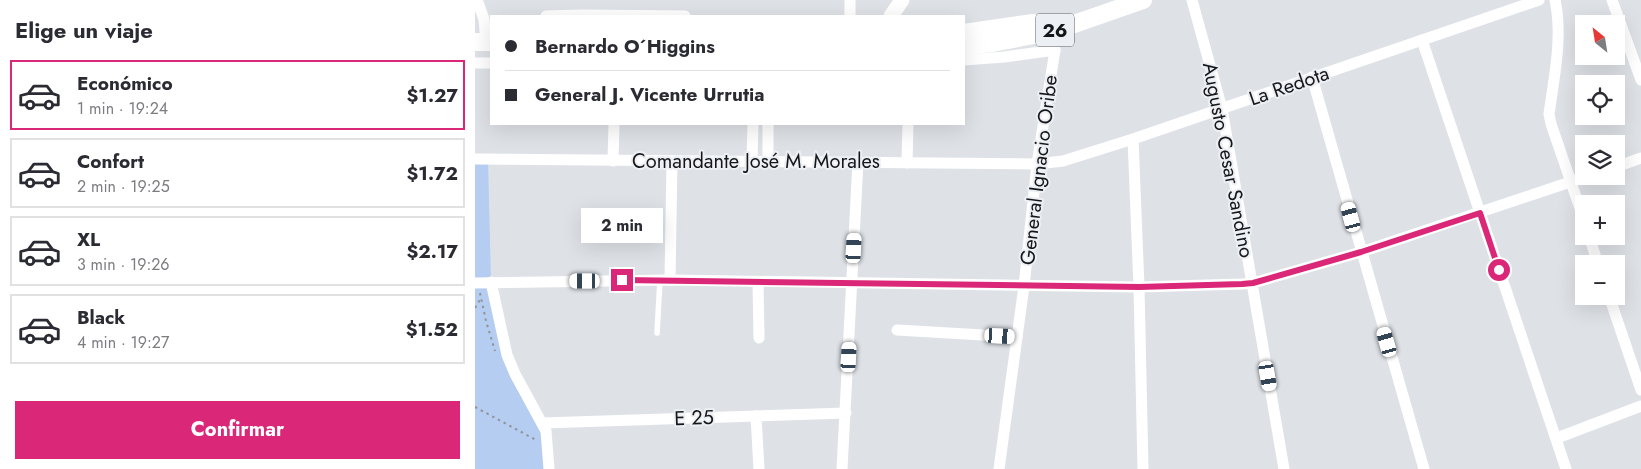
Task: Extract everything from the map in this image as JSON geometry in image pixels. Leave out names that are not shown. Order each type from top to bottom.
[{"type":"main road","name":"26","points":[[965,34],[1052,25],[1112,0]]},
{"type":"main road","name":"26","points":[[965,46],[992,43],[1143,0]]},
{"type":"street","points":[[477,0],[485,33]]},
{"type":"street","points":[[850,0],[850,15]]},
{"type":"street","points":[[892,15],[902,0]]},
{"type":"street","name":"Augusto Cesar Sandino","points":[[1193,0],[1222,109],[1284,469]]},
{"type":"street","name":"La Redota","points":[[1037,164],[1063,161],[1133,139],[1539,0]]},
{"type":"street","points":[[1555,0],[1559,16],[1559,34],[1549,114],[1575,195]]},
{"type":"street","points":[[1613,0],[1641,80]]},
{"type":"street","name":"General Ignacio Oribe","points":[[999,469],[1024,286],[1037,164],[1055,50],[1052,25]]},
{"type":"street","points":[[1422,40],[1566,469]]},
{"type":"street","points":[[965,60],[1055,50]]},
{"type":"street","points":[[475,63],[490,63]]},
{"type":"street","points":[[1312,77],[1424,469]]},
{"type":"street","points":[[613,161],[614,125]]},
{"type":"street","points":[[751,160],[753,125]]},
{"type":"street","points":[[768,125],[768,160]]},
{"type":"street","points":[[907,163],[908,125]]},
{"type":"street","points":[[1133,139],[1139,287],[1143,469]]},
{"type":"street","points":[[1625,164],[1641,158]]},
{"type":"street","name":"Comandante José M. Morales","points":[[475,159],[613,161],[768,160],[1037,164]]},
{"type":"street","points":[[665,280],[672,161]]},
{"type":"street","points":[[842,469],[859,161]]},
{"type":"street","points":[[475,282],[665,280],[1139,287],[1253,283],[1361,252],[1575,181]]},
{"type":"street","points":[[491,282],[497,318],[507,355],[515,374],[546,431],[549,469]]},
{"type":"street","points":[[758,282],[759,338]]},
{"type":"street","points":[[1612,305],[1641,390]]},
{"type":"street","points":[[897,330],[1017,337]]},
{"type":"street","points":[[1557,438],[1641,406]]},
{"type":"street","name":"E 25","points":[[542,424],[846,413]]},
{"type":"street","points":[[756,416],[759,469]]},
{"type":"lane","points":[[657,333],[665,280]]},
{"type":"path","points":[[475,308],[481,298]]},
{"type":"path","points":[[475,407],[540,442]]},
{"type":"shaded area","points":[[475,159],[488,159],[491,282],[502,339],[542,423],[549,469],[475,469]]},
{"type":"route","points":[[622,280],[1139,287],[1242,284],[1253,283],[1361,252],[1480,213],[1499,270]]}]
